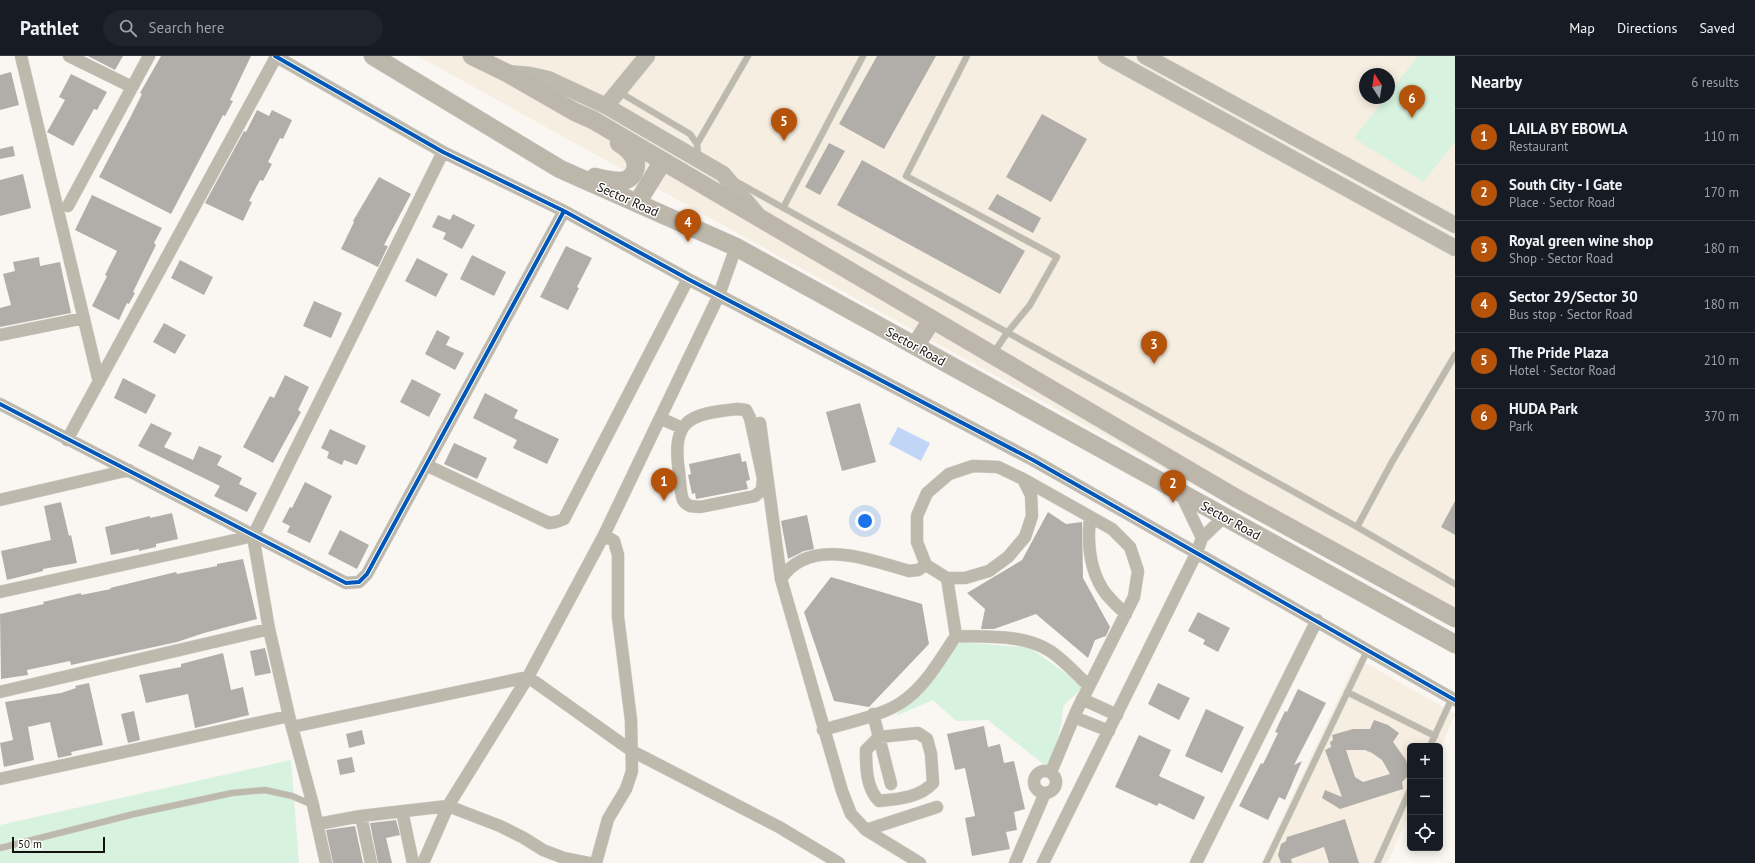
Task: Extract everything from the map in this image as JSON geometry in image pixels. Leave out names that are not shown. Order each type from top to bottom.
[{"type":"main road","name":"Sector Road","points":[[373,56],[560,169],[736,247],[1455,644]]},
{"type":"main road","name":"Sector Road","points":[[472,56],[507,73],[575,112],[593,120],[1242,502],[1455,618]]},
{"type":"main road","points":[[560,169],[620,181],[627,180],[634,175],[636,168],[633,156],[593,120]]},
{"type":"main road","points":[[637,203],[663,161]]},
{"type":"main road","points":[[915,346],[932,320]]},
{"type":"main road","points":[[938,358],[952,331]]},
{"type":"street","points":[[21,56],[99,382]]},
{"type":"street","points":[[69,56],[132,88]]},
{"type":"street","points":[[68,206],[149,56]]},
{"type":"street","points":[[67,440],[275,56],[443,152],[564,211],[688,279],[1033,460],[1454,699]]},
{"type":"street","points":[[606,106],[647,56]]},
{"type":"street","points":[[1106,56],[1455,248]]},
{"type":"street","points":[[1145,56],[1455,225]]},
{"type":"street","points":[[507,73],[530,75],[548,79],[697,151],[723,174],[760,219]]},
{"type":"street","points":[[326,863],[318,824],[290,721],[269,629],[253,536],[443,152]]},
{"type":"street","points":[[0,404],[346,583],[359,582],[366,574],[564,211]]},
{"type":"street","points":[[423,863],[448,806],[528,677],[604,535],[719,295],[736,247]]},
{"type":"street","points":[[426,465],[549,523],[556,522],[564,518],[688,279]]},
{"type":"street","points":[[0,335],[84,318]]},
{"type":"street","points":[[737,409],[746,410],[750,418],[763,478],[762,490],[755,496],[700,507],[690,506],[683,500],[676,456],[677,441],[682,428],[693,417],[706,412],[737,409]]},
{"type":"street","points":[[660,418],[682,428]]},
{"type":"street","points":[[760,423],[781,579],[842,792],[851,814],[866,830],[920,863]]},
{"type":"street","points":[[1023,479],[1031,495],[1032,516],[1025,537],[1008,557],[989,572],[965,578],[947,578],[926,564],[917,542],[917,516],[927,493],[949,474],[973,466],[998,467],[1023,479],[1112,529],[1130,547],[1138,571],[1134,597],[1082,699],[1051,772]]},
{"type":"street","points":[[0,500],[128,470]]},
{"type":"street","points":[[1180,492],[1202,538]]},
{"type":"street","points":[[1043,863],[1197,552],[1202,538],[1224,516]]},
{"type":"street","points":[[1090,517],[1088,537],[1089,556],[1097,578],[1106,594],[1126,614]]},
{"type":"street","points":[[596,863],[608,819],[626,789],[632,771],[631,720],[618,617],[618,555],[614,542],[604,535]]},
{"type":"street","points":[[0,592],[253,536]]},
{"type":"street","points":[[781,579],[787,570],[801,562],[825,554],[840,553],[909,571],[918,570],[926,564]]},
{"type":"street","points":[[823,730],[902,703],[920,687],[956,636],[947,578]]},
{"type":"street","points":[[1196,863],[1317,620]]},
{"type":"street","points":[[0,692],[269,629]]},
{"type":"street","points":[[956,636],[1005,638],[1028,642],[1050,651],[1089,686]]},
{"type":"street","points":[[0,779],[290,721],[528,677],[632,751],[779,828],[839,863]]},
{"type":"street","points":[[1082,699],[1117,715]]},
{"type":"street","points":[[873,714],[892,784]]},
{"type":"street","points":[[1074,717],[1109,731]]},
{"type":"street","points":[[918,733],[926,739],[931,754],[933,783],[925,791],[903,798],[879,801],[873,796],[866,775],[866,750],[879,737],[918,733]]},
{"type":"street","points":[[1044,771],[1051,772],[1056,778],[1056,785],[1052,791],[1042,793],[1036,788],[1035,777],[1044,771]]},
{"type":"street","points":[[1015,863],[1045,793]]},
{"type":"street","points":[[318,824],[361,816],[448,806],[500,826],[524,838],[543,850],[564,858],[589,863]]},
{"type":"street","points":[[866,830],[937,807]]},
{"type":"street","points":[[402,811],[413,863]]},
{"type":"street","points":[[361,816],[372,863]]},
{"type":"lane","points":[[697,151],[748,56]]},
{"type":"lane","points":[[783,208],[863,56]]},
{"type":"lane","points":[[967,56],[906,176],[1057,257],[1030,305],[1007,333],[992,355]]},
{"type":"lane","points":[[617,92],[690,134],[697,151]]},
{"type":"lane","points":[[723,174],[1357,527],[1455,584]]},
{"type":"lane","points":[[1357,527],[1392,462],[1455,355]]},
{"type":"lane","points":[[1266,863],[1368,649]]},
{"type":"lane","points":[[1347,692],[1435,736]]},
{"type":"lane","points":[[1432,743],[1454,699]]},
{"type":"lane","points":[[0,848],[134,814],[232,793],[265,790],[292,796],[313,805]]},
{"type":"lane","points":[[1377,863],[1407,797]]},
{"type":"shaded area","points":[[418,56],[1455,56],[1455,629],[768,250]]},
{"type":"shaded area","points":[[1357,658],[1455,714],[1443,743],[1407,743],[1407,820],[1387,863],[1261,863]]},
{"type":"green space","points":[[1418,56],[1455,56],[1455,142],[1423,182],[1354,138],[1380,104],[1395,104],[1395,85]]},
{"type":"green space","points":[[961,642],[1030,648],[1082,685],[1081,689],[1063,706],[1058,737],[1047,767],[988,720],[956,721],[933,700],[896,716]]},
{"type":"green space","points":[[291,760],[299,863],[0,863],[0,825]]},
{"type":"water","points":[[898,427],[930,443],[921,461],[889,444]]},
{"type":"building","points":[[88,56],[123,56],[115,70]]},
{"type":"building","points":[[161,56],[251,56],[230,100],[233,101],[225,116],[223,115],[171,214],[99,177],[142,94],[140,93]]},
{"type":"building","points":[[877,56],[936,56],[884,149],[839,124]]},
{"type":"building","points":[[11,72],[19,105],[0,110],[0,75]]},
{"type":"building","points":[[71,74],[107,92],[97,110],[94,109],[73,146],[47,132],[65,100],[59,97]]},
{"type":"building","points":[[257,110],[269,116],[272,110],[292,120],[283,139],[280,138],[268,162],[272,164],[263,181],[260,180],[249,201],[252,202],[243,221],[205,203]]},
{"type":"building","points":[[1042,114],[1087,139],[1051,202],[1006,177]]},
{"type":"building","points":[[829,143],[845,151],[820,195],[805,187]]},
{"type":"building","points":[[13,146],[15,156],[0,159],[0,149]]},
{"type":"building","points":[[862,160],[1025,251],[1000,294],[837,205]]},
{"type":"building","points":[[23,174],[31,208],[0,216],[0,180]]},
{"type":"building","points":[[379,177],[411,194],[384,245],[388,246],[378,267],[341,249],[354,222],[353,221]]},
{"type":"building","points":[[997,194],[1041,218],[1033,233],[988,209]]},
{"type":"building","points":[[92,195],[162,228],[154,243],[156,245],[133,292],[135,293],[129,304],[127,303],[119,320],[92,306],[107,276],[105,275],[117,251],[75,230]]},
{"type":"building","points":[[453,214],[475,225],[462,249],[443,239],[446,233],[432,227],[438,215],[450,220]]},
{"type":"building","points":[[566,246],[592,258],[577,287],[579,288],[568,310],[540,297]]},
{"type":"building","points":[[472,255],[506,272],[494,296],[460,279]]},
{"type":"building","points":[[39,257],[40,266],[60,262],[71,313],[0,327],[0,308],[11,305],[3,274],[15,271],[13,262]]},
{"type":"building","points":[[417,258],[448,274],[436,297],[405,281]]},
{"type":"building","points":[[180,260],[213,277],[204,295],[171,278]]},
{"type":"building","points":[[314,301],[342,313],[331,338],[303,326]]},
{"type":"building","points":[[164,323],[186,335],[175,354],[153,342]]},
{"type":"building","points":[[437,330],[450,337],[446,345],[464,353],[455,370],[425,354]]},
{"type":"building","points":[[285,375],[309,387],[298,410],[301,412],[273,463],[243,447],[270,396],[274,398]]},
{"type":"building","points":[[123,378],[156,395],[146,414],[114,398]]},
{"type":"building","points":[[412,379],[441,394],[429,417],[400,402]]},
{"type":"building","points":[[485,393],[518,410],[514,418],[559,439],[547,464],[513,448],[517,440],[473,418]]},
{"type":"building","points":[[860,403],[876,462],[842,471],[826,412]]},
{"type":"building","points":[[151,423],[172,433],[164,447],[193,460],[199,446],[222,456],[217,465],[242,478],[239,484],[257,493],[247,512],[214,496],[220,486],[138,446]]},
{"type":"building","points":[[330,429],[366,446],[357,465],[344,460],[342,465],[327,458],[329,452],[321,448]]},
{"type":"building","points":[[454,443],[487,458],[477,479],[444,464]]},
{"type":"building","points":[[740,453],[742,462],[746,461],[750,480],[746,481],[748,489],[696,499],[695,493],[692,494],[688,475],[691,474],[689,464]]},
{"type":"building","points":[[305,482],[332,496],[310,543],[287,532],[290,526],[282,522],[290,507],[292,508]]},
{"type":"building","points":[[1455,501],[1455,535],[1441,527]]},
{"type":"building","points":[[61,502],[69,536],[71,535],[77,563],[43,569],[43,571],[7,580],[1,551],[51,540],[44,506]]},
{"type":"building","points":[[1048,512],[1066,524],[1082,522],[1083,578],[1110,627],[1106,636],[1095,640],[1088,658],[1036,614],[994,629],[981,629],[985,609],[967,593],[1022,560]]},
{"type":"building","points":[[172,513],[178,539],[156,544],[156,547],[111,555],[105,527],[150,516],[150,518]]},
{"type":"building","points":[[807,515],[814,549],[804,551],[788,559],[781,521]]},
{"type":"building","points":[[340,530],[369,545],[357,569],[328,554]]},
{"type":"building","points":[[243,559],[257,619],[177,642],[71,665],[70,661],[27,670],[28,675],[1,679],[0,614],[44,604],[43,602],[81,593],[81,595],[111,589],[110,588],[176,572],[177,574]]},
{"type":"building","points":[[831,577],[922,604],[929,644],[869,707],[834,701],[804,612]]},
{"type":"building","points":[[1198,612],[1230,628],[1218,652],[1203,644],[1205,640],[1188,631]]},
{"type":"building","points":[[265,648],[271,673],[255,676],[250,651]]},
{"type":"building","points":[[223,653],[231,690],[243,687],[249,715],[195,728],[188,694],[146,703],[139,675],[181,667],[181,664]]},
{"type":"building","points":[[89,683],[103,745],[71,752],[72,755],[58,758],[50,722],[28,727],[34,760],[4,767],[0,743],[13,740],[5,702],[61,693],[76,688],[75,686]]},
{"type":"building","points":[[1158,683],[1190,698],[1179,720],[1148,704]]},
{"type":"building","points":[[1298,689],[1326,703],[1294,765],[1302,761],[1285,800],[1279,797],[1268,820],[1239,806],[1261,763],[1263,764],[1278,733],[1275,732]]},
{"type":"building","points":[[1206,709],[1244,727],[1222,773],[1185,756]]},
{"type":"building","points":[[134,711],[140,740],[128,743],[121,714]]},
{"type":"building","points":[[1374,720],[1388,725],[1399,733],[1393,742],[1406,760],[1407,777],[1402,782],[1403,789],[1340,809],[1322,798],[1325,790],[1342,797],[1325,750],[1331,747],[1330,742],[1333,740],[1332,735],[1353,729],[1370,729]],"holes":[[[1346,750],[1365,750],[1382,760],[1390,774],[1363,782],[1355,777]]]},
{"type":"building","points":[[984,726],[988,747],[1000,744],[1004,763],[1014,761],[1025,809],[1014,812],[1017,830],[1006,832],[1010,849],[972,856],[965,818],[975,816],[965,768],[955,770],[947,734]]},
{"type":"building","points":[[362,730],[365,744],[349,748],[346,734]]},
{"type":"building","points":[[1139,735],[1171,750],[1159,776],[1205,797],[1194,820],[1159,803],[1157,806],[1115,787]]},
{"type":"building","points":[[352,757],[355,772],[340,775],[337,760]]},
{"type":"building","points":[[1345,819],[1359,863],[1329,863],[1324,847],[1291,859],[1292,863],[1281,863],[1278,855],[1281,844],[1286,841],[1287,837]]},
{"type":"building","points":[[396,820],[400,835],[386,838],[392,863],[378,863],[370,823]]},
{"type":"building","points":[[355,826],[363,863],[333,863],[326,830]]},
{"type":"cycle path","points":[[275,56],[443,152],[564,211],[688,279],[1033,460],[1455,700]]},
{"type":"cycle path","points":[[0,404],[346,583],[359,582],[367,574],[564,211]]},
{"type":"place","name":"HUDA Park","points":[[1412,118]]},
{"type":"place","name":"The Pride Plaza","points":[[784,141]]},
{"type":"place","name":"Sector 29/Sector 30","points":[[688,242]]},
{"type":"place","name":"Royal green wine shop","points":[[1154,364]]},
{"type":"place","name":"LAILA BY EBOWLA","points":[[664,501]]},
{"type":"place","name":"South City - I Gate","points":[[1173,503]]}]
